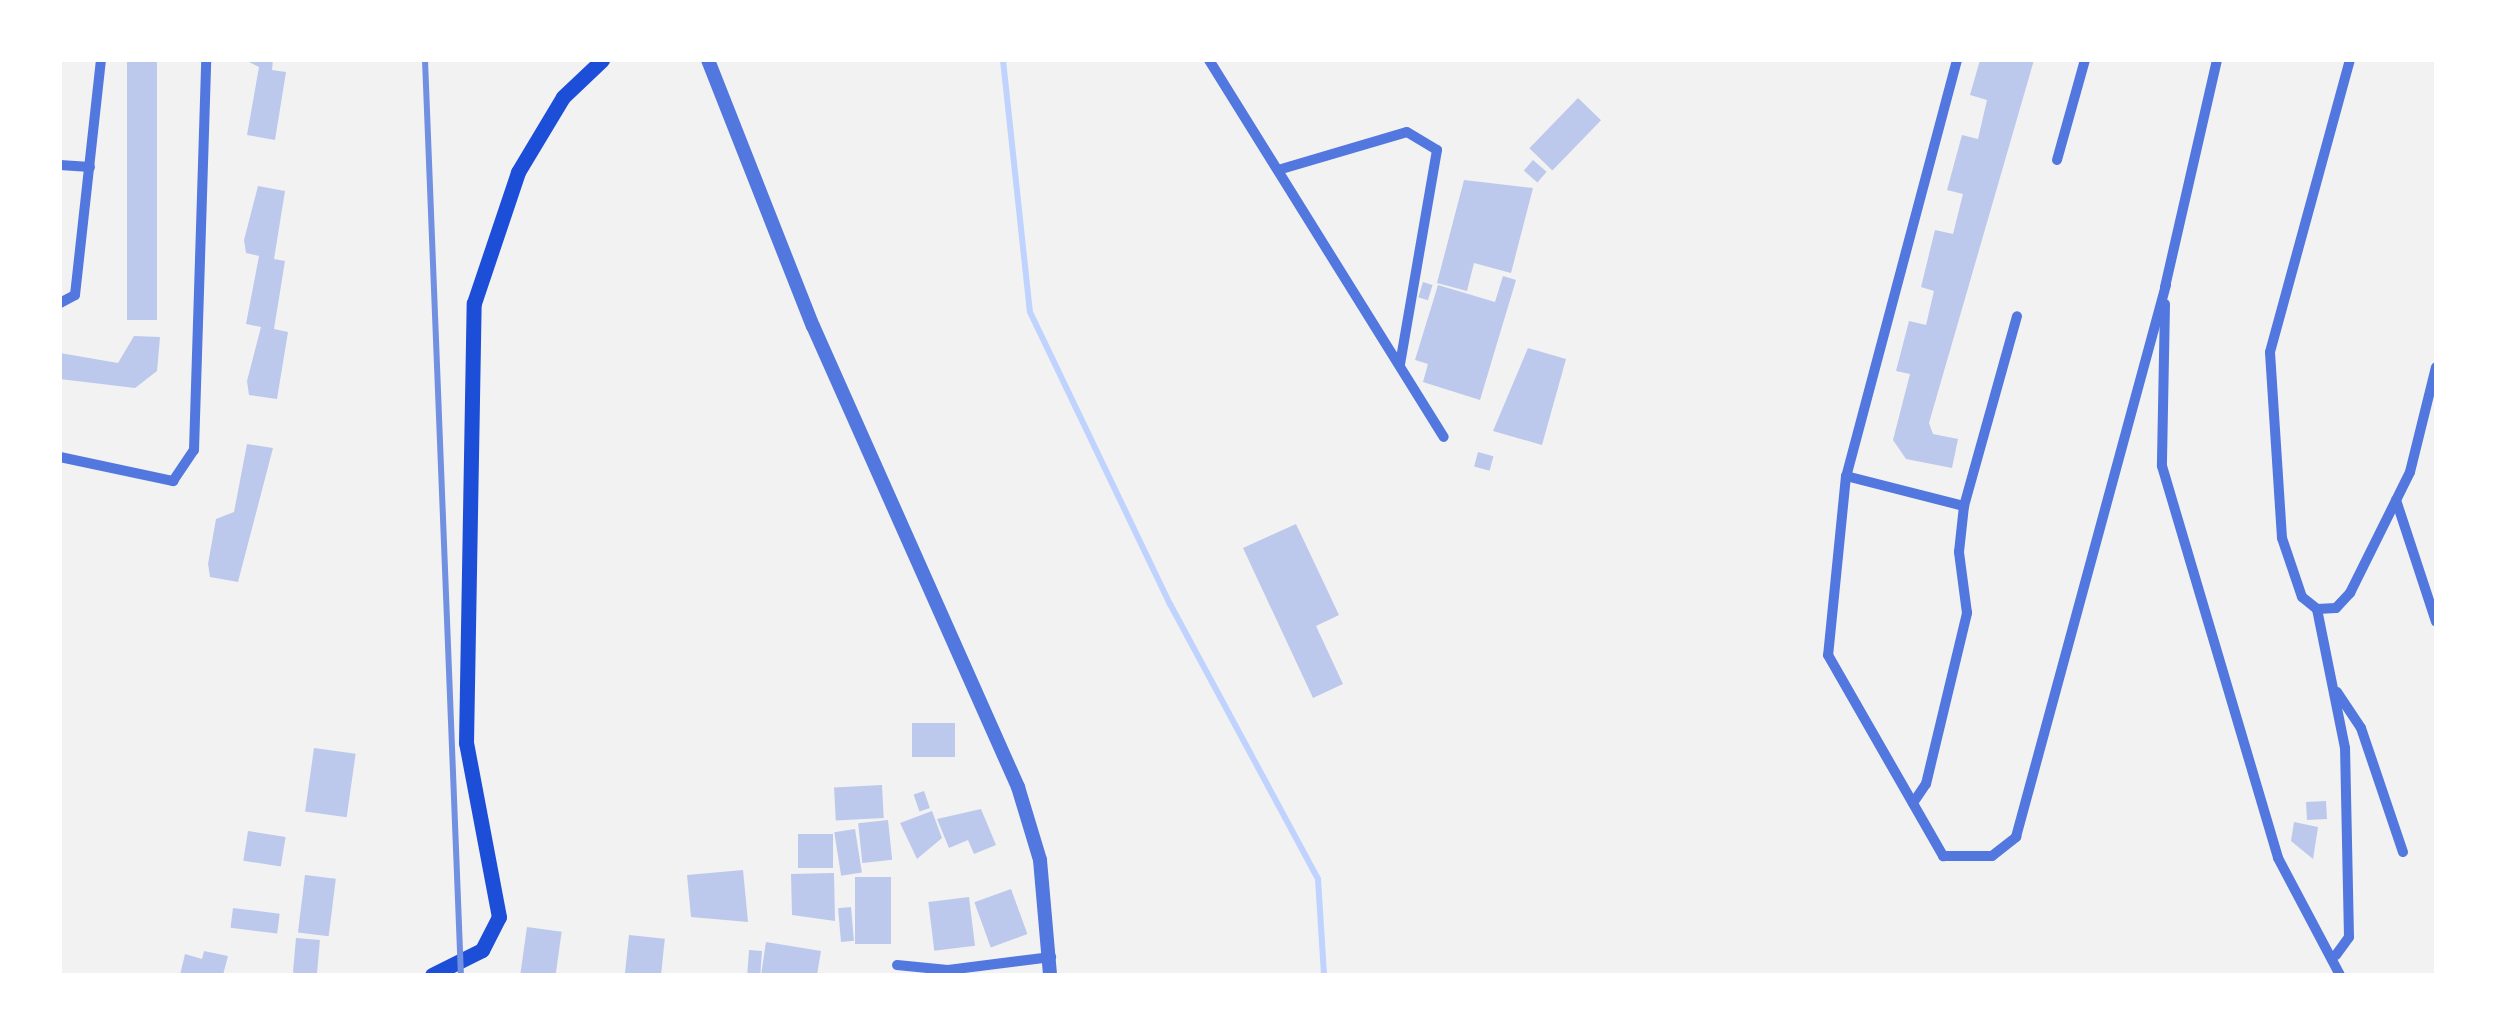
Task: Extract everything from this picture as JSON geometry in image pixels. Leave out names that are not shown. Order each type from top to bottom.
[{"type":"main road","points":[[432,975],[482,950],[499,918],[466,743],[474,303],[525,159],[563,96],[602,60]]},
{"type":"street","points":[[60,303],[75,295],[101,60]]},
{"type":"street","points":[[60,457],[173,481],[194,450],[206,60]]},
{"type":"street","points":[[708,60],[813,326],[1018,788],[1040,860],[1050,975]]},
{"type":"street","points":[[1209,60],[1444,437]]},
{"type":"street","points":[[1957,60],[1846,476],[1828,655],[1944,856],[1992,856],[2016,837],[2166,285],[2217,60]]},
{"type":"street","points":[[2057,160],[2085,60]]},
{"type":"street","points":[[2336,954],[2348,937],[2350,876],[2333,687],[2317,609],[2302,596],[2282,538],[2270,352],[2350,60]]},
{"type":"street","points":[[1278,170],[1408,132],[1437,150],[1400,366]]},
{"type":"street","points":[[60,164],[90,168]]},
{"type":"street","points":[[2166,285],[2162,466],[2278,858],[2336,954],[2340,975]]},
{"type":"street","points":[[1913,803],[1926,784],[1967,613],[1958,552],[1964,506],[2017,316]]},
{"type":"street","points":[[2317,609],[2336,608],[2350,593],[2396,500],[2436,368]]},
{"type":"street","points":[[1846,476],[1964,506]]},
{"type":"street","points":[[2396,500],[2436,622]]},
{"type":"street","points":[[2333,687],[2360,728],[2403,852]]},
{"type":"street","points":[[896,964],[948,970],[1051,958]]},
{"type":"building","points":[[127,60],[157,60],[157,320],[127,320]]},
{"type":"building","points":[[245,60],[273,60],[272,70],[286,72],[275,140],[247,135],[259,67]]},
{"type":"building","points":[[1980,60],[2034,60],[1929,423],[1933,434],[1958,439],[1952,468],[1906,459],[1893,440],[1910,374],[1896,371],[1909,321],[1926,325],[1934,291],[1921,287],[1935,230],[1953,234],[1963,194],[1947,190],[1962,135],[1978,139],[1987,100],[1970,95]]},
{"type":"building","points":[[1578,98],[1601,120],[1552,171],[1529,148]]},
{"type":"building","points":[[1533,160],[1547,172],[1537,182],[1524,171]]},
{"type":"building","points":[[1464,180],[1533,188],[1511,273],[1474,263],[1467,291],[1437,283]]},
{"type":"building","points":[[258,186],[285,191],[274,259],[285,261],[274,329],[288,332],[277,399],[249,395],[247,381],[261,327],[246,324],[259,256],[246,253],[244,240]]},
{"type":"building","points":[[1503,276],[1516,280],[1480,400],[1423,382],[1428,364],[1415,360],[1438,285],[1495,302]]},
{"type":"building","points":[[1423,282],[1433,285],[1428,300],[1418,297]]},
{"type":"building","points":[[134,336],[160,337],[157,371],[135,388],[60,379],[60,353],[118,363]]},
{"type":"building","points":[[1528,348],[1566,359],[1542,445],[1493,431]]},
{"type":"building","points":[[247,444],[273,448],[238,582],[210,577],[208,564],[216,519],[234,512]]},
{"type":"building","points":[[1478,452],[1493,456],[1490,471],[1474,466]]},
{"type":"building","points":[[1296,524],[1339,615],[1316,626],[1343,684],[1313,698],[1243,548]]},
{"type":"building","points":[[912,723],[955,723],[955,757],[912,757]]},
{"type":"building","points":[[314,748],[356,754],[347,817],[305,811]]},
{"type":"building","points":[[882,785],[884,818],[836,820],[834,788]]},
{"type":"building","points":[[924,791],[930,808],[919,812],[914,795]]},
{"type":"building","points":[[2326,801],[2327,819],[2307,820],[2306,802]]},
{"type":"building","points":[[981,809],[996,845],[974,854],[968,840],[949,848],[937,819]]},
{"type":"building","points":[[932,811],[942,838],[917,859],[900,823]]},
{"type":"building","points":[[888,820],[892,860],[862,863],[858,823]]},
{"type":"building","points":[[2294,822],[2318,827],[2313,859],[2291,841]]},
{"type":"building","points":[[855,829],[862,872],[841,876],[834,832]]},
{"type":"building","points":[[248,831],[286,837],[281,867],[243,861]]},
{"type":"building","points":[[798,834],[833,834],[833,868],[798,868]]},
{"type":"building","points":[[743,870],[748,922],[691,917],[687,875]]},
{"type":"building","points":[[834,873],[835,921],[792,915],[791,874]]},
{"type":"building","points":[[305,875],[336,879],[329,936],[298,933]]},
{"type":"building","points":[[855,877],[891,877],[891,944],[855,944]]},
{"type":"building","points":[[1011,889],[1027,934],[991,947],[974,902]]},
{"type":"building","points":[[969,897],[975,946],[934,951],[928,902]]},
{"type":"building","points":[[851,907],[854,941],[841,942],[838,908]]},
{"type":"building","points":[[233,908],[280,914],[277,934],[231,928]]},
{"type":"building","points":[[527,927],[562,932],[556,975],[520,975]]},
{"type":"building","points":[[629,935],[665,939],[661,975],[625,975]]},
{"type":"building","points":[[296,938],[320,940],[317,975],[293,973]]},
{"type":"building","points":[[766,942],[821,951],[817,975],[761,975]]},
{"type":"building","points":[[749,950],[762,951],[760,975],[747,975]]},
{"type":"building","points":[[204,951],[228,956],[223,975],[180,975],[185,954],[202,959]]},
{"type":"waterway","points":[[1003,60],[1030,312],[1170,604],[1318,879],[1324,975]]},
{"type":"railway","points":[[425,60],[461,975]]}]
